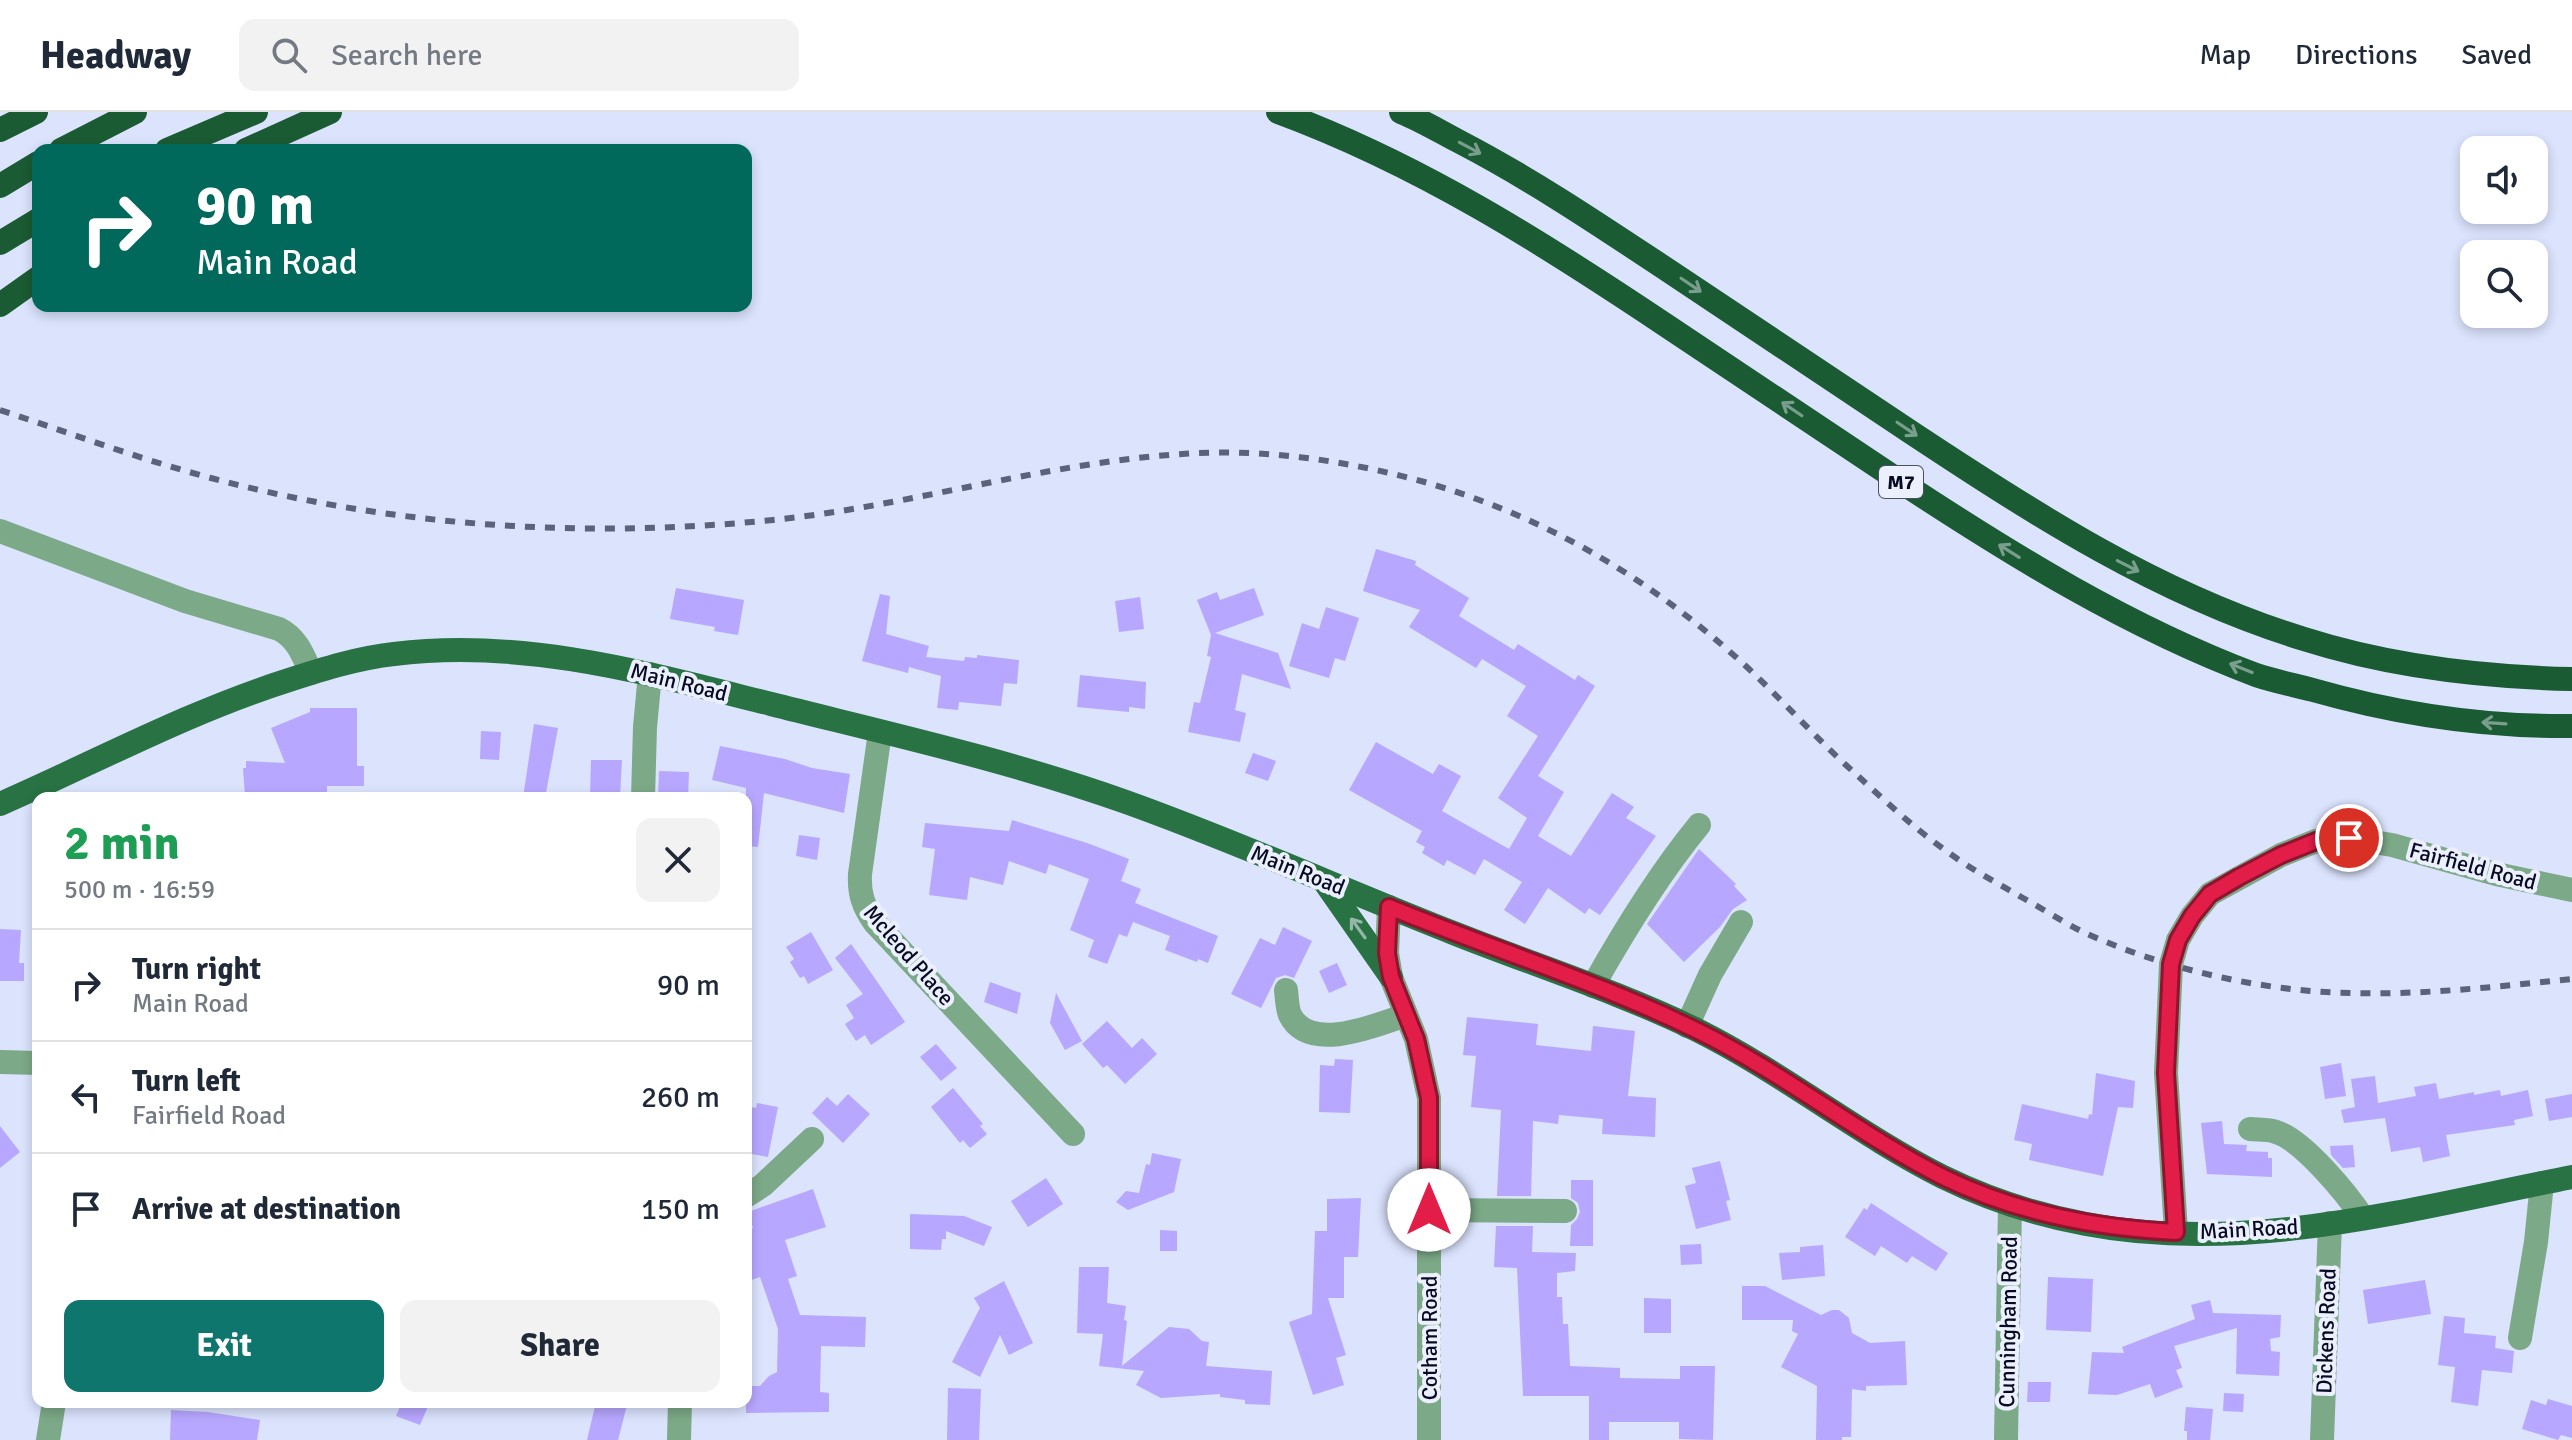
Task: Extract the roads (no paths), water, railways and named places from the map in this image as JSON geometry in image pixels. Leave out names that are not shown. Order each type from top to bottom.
[{"type":"highway","points":[[0,130],[36,112]]},
{"type":"highway","points":[[73,144],[135,112]]},
{"type":"highway","points":[[181,144],[256,112]]},
{"type":"highway","points":[[259,144],[330,112]]},
{"type":"highway","name":"M7","points":[[1278,112],[1338,134],[1429,178],[1493,214],[2043,573],[2168,638],[2259,676],[2357,703],[2451,720],[2572,726]]},
{"type":"highway","name":"M7","points":[[1401,112],[1512,170],[1605,228],[2016,502],[2106,555],[2174,590],[2305,640],[2378,659],[2439,671],[2513,678],[2572,679]]},
{"type":"highway","points":[[0,186],[32,167]]},
{"type":"highway","points":[[0,243],[32,224]]},
{"type":"highway","points":[[0,305],[32,282]]},
{"type":"main road","name":"Main Road","points":[[54,789],[176,722],[311,673],[388,654],[489,649],[583,660],[880,732],[1069,783],[1132,804],[1687,1026],[1752,1061],[1941,1176],[2010,1205],[2092,1225],[2176,1232],[2270,1230],[2363,1218],[2572,1177]]},
{"type":"main road","name":"Main Road","points":[[0,804],[32,795]]},
{"type":"main road","points":[[1324,881],[1391,977]]},
{"type":"street","points":[[0,531],[185,601],[279,629],[290,635],[297,644],[311,673]]},
{"type":"street","points":[[643,792],[650,674]]},
{"type":"street","name":"Mcleod Place","points":[[880,732],[860,874],[859,890],[864,907],[875,923],[1073,1134]]},
{"type":"street","points":[[1593,986],[1633,915],[1699,825]]},
{"type":"street","name":"Fairfield Road","points":[[2176,1232],[2166,1073],[2171,964],[2178,940],[2210,894],[2281,855],[2316,841],[2349,838],[2392,845],[2496,874],[2572,890]]},
{"type":"street","name":"Cotham Road","points":[[1389,907],[1387,953],[1391,977],[1424,1068],[1429,1098],[1429,1440]]},
{"type":"street","points":[[1687,1026],[1710,975],[1741,922]]},
{"type":"street","points":[[1286,990],[1289,1014],[1308,1030],[1326,1035],[1363,1030],[1406,1015]]},
{"type":"street","points":[[0,1062],[32,1063]]},
{"type":"street","points":[[2250,1129],[2274,1131],[2297,1145],[2344,1190],[2363,1218]]},
{"type":"street","points":[[752,1192],[812,1139]]},
{"type":"street","points":[[2520,1338],[2542,1183]]},
{"type":"street","name":"Cunningham Road","points":[[2006,1440],[2010,1205]]},
{"type":"street","points":[[1429,1210],[1565,1211]]},
{"type":"street","name":"Dickens Road","points":[[2322,1440],[2330,1223]]},
{"type":"street","points":[[48,1440],[53,1408]]},
{"type":"street","points":[[679,1440],[680,1408]]},
{"type":"railway","points":[[0,410],[158,463],[280,495],[419,518],[560,528],[702,526],[824,514],[1079,466],[1182,454],[1275,455],[1368,468],[1428,483],[1514,514],[1594,553],[1631,577],[1668,602],[1738,659],[1847,766],[1938,845],[1978,872],[2083,932],[2137,954],[2194,971],[2310,991],[2408,993],[2572,979]]}]
